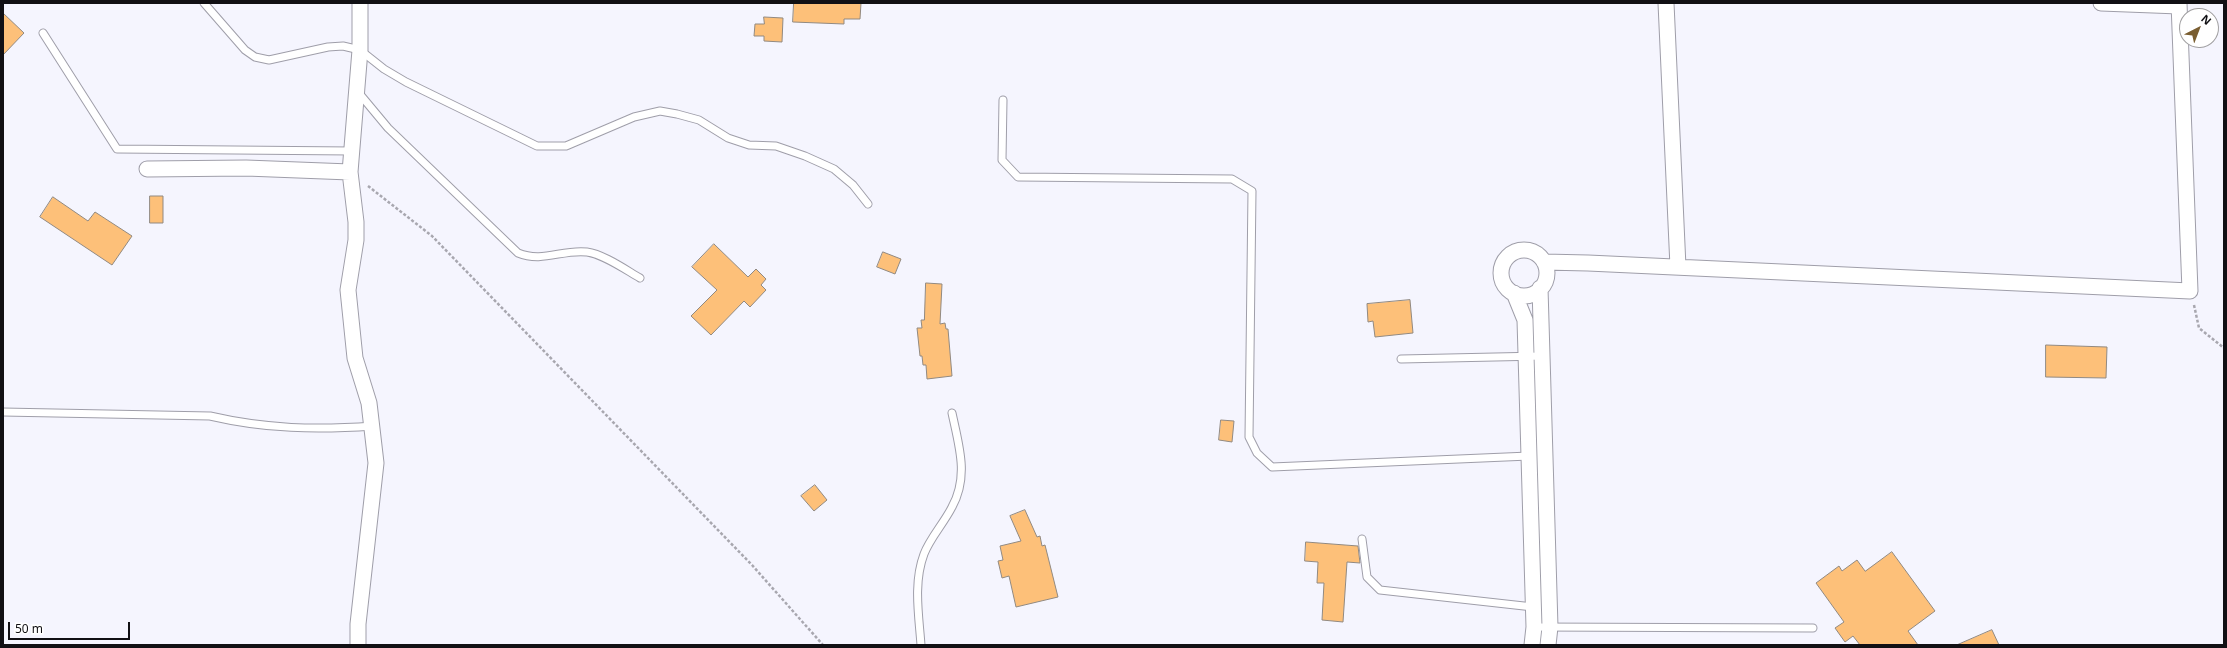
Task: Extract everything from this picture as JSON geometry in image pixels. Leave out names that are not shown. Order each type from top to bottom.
[{"type":"street","points":[[358,645],[358,624],[376,463],[373,426],[369,403],[355,358],[350,324],[348,290],[356,240],[356,222],[350,172],[360,50],[360,3]]},
{"type":"street","points":[[1666,3],[1678,267]]},
{"type":"street","points":[[1544,262],[2190,291],[2179,4],[2101,3]]},
{"type":"street","points":[[147,168],[246,168],[350,172]]},
{"type":"street","points":[[1540,288],[1524,296],[1514,293],[1504,284],[1501,273],[1505,260],[1510,254],[1521,250],[1530,250],[1540,256],[1544,262],[1546,277],[1540,288],[1550,627],[1548,645]]},
{"type":"street","points":[[1514,293],[1525,320],[1534,626],[1532,645]]},
{"type":"lane","points":[[204,3],[245,50],[255,57],[269,60],[328,47],[343,46],[360,50],[384,69],[406,82],[537,146],[566,146],[634,117],[660,111],[700,120],[735,141],[749,145],[776,146],[805,156],[834,169],[853,185],[868,204]]},
{"type":"lane","points":[[43,33],[118,149],[352,151]]},
{"type":"lane","points":[[357,92],[393,133],[518,253],[531,258],[574,252],[589,252],[640,278]]},
{"type":"lane","points":[[1003,100],[1002,160],[1018,177],[1232,179],[1252,191],[1249,437],[1256,453],[1272,467],[1529,456]]},
{"type":"lane","points":[[1401,359],[1542,356]]},
{"type":"lane","points":[[3,412],[210,416],[276,428],[333,429],[373,426]]},
{"type":"lane","points":[[921,645],[918,576],[924,554],[952,507],[962,478],[962,461],[952,413]]},
{"type":"lane","points":[[1362,539],[1366,577],[1380,590],[1533,607]]},
{"type":"lane","points":[[1534,626],[1813,628]]},
{"type":"path","points":[[350,172],[432,236],[752,565],[823,645]]},
{"type":"path","points":[[2190,291],[2199,328],[2224,348]]},
{"type":"building","points":[[794,3],[861,3],[860,19],[844,19],[844,24],[793,22]]},
{"type":"building","points":[[3,13],[24,33],[3,55]]},
{"type":"building","points":[[764,17],[783,18],[782,42],[764,41],[764,36],[754,36],[755,24],[764,24]]},
{"type":"building","points":[[150,196],[163,196],[163,223],[150,223]]},
{"type":"building","points":[[53,197],[88,221],[95,212],[132,236],[112,265],[40,217]]},
{"type":"building","points":[[714,244],[748,277],[756,269],[766,279],[761,285],[766,290],[750,307],[744,301],[711,335],[691,316],[717,290],[692,267]]},
{"type":"building","points":[[883,252],[901,259],[895,274],[877,267]]},
{"type":"building","points":[[926,283],[942,284],[940,324],[945,323],[946,329],[948,329],[952,376],[927,379],[926,365],[923,365],[922,356],[920,356],[917,328],[922,328],[921,320],[924,320]]},
{"type":"building","points":[[1410,300],[1413,333],[1375,337],[1373,321],[1368,322],[1367,304]]},
{"type":"building","points":[[2046,345],[2107,347],[2106,378],[2046,377]]},
{"type":"building","points":[[1221,420],[1234,421],[1232,442],[1219,440]]},
{"type":"building","points":[[815,485],[827,500],[814,511],[801,496]]},
{"type":"building","points":[[1025,510],[1037,537],[1040,536],[1042,546],[1045,545],[1058,597],[1016,607],[1009,576],[1002,578],[998,561],[1003,560],[1000,546],[1021,541],[1010,516]]},
{"type":"building","points":[[1306,542],[1358,546],[1360,563],[1347,562],[1343,622],[1322,620],[1324,583],[1317,583],[1318,562],[1305,561]]},
{"type":"building","points":[[1892,552],[1935,611],[1908,631],[1918,645],[1860,645],[1853,636],[1845,642],[1835,628],[1844,622],[1816,583],[1839,566],[1842,571],[1857,560],[1865,571]]},
{"type":"building","points":[[1992,630],[1999,645],[1957,645]]}]
